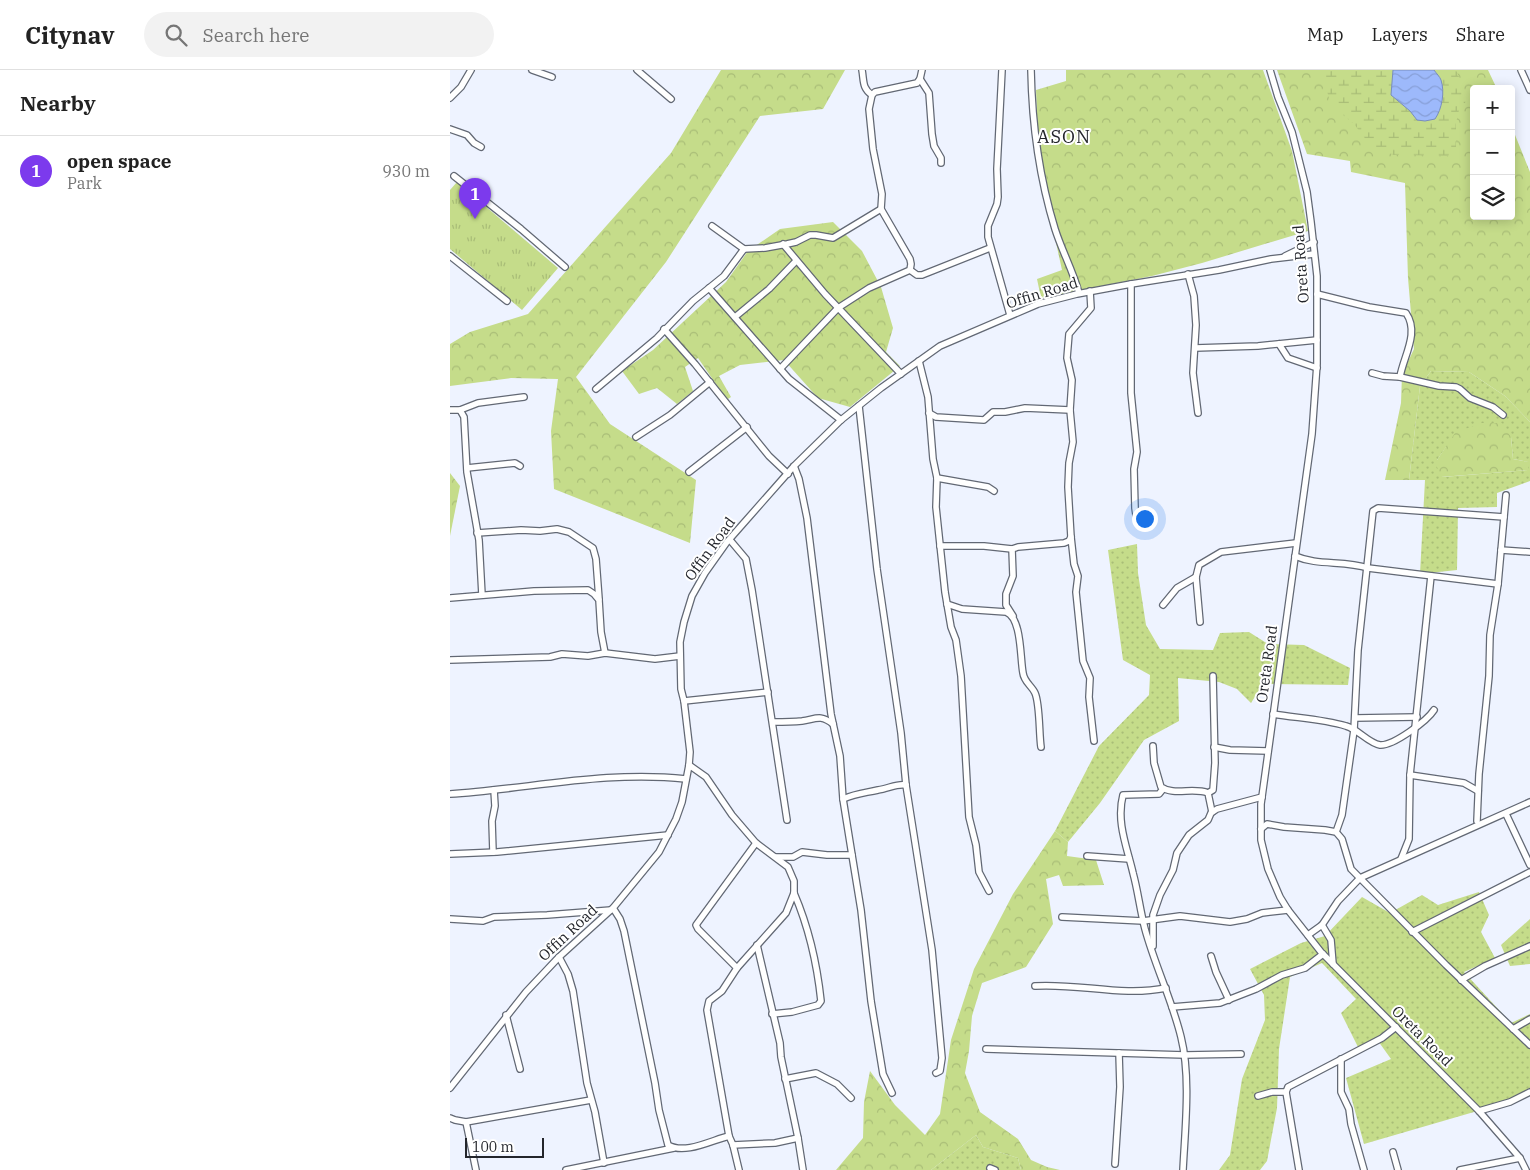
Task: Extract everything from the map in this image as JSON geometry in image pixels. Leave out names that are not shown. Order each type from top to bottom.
[{"type":"street","points":[[450,98],[461,87],[472,70]]},
{"type":"street","points":[[532,70],[552,77]]},
{"type":"street","points":[[637,70],[671,100]]},
{"type":"street","points":[[862,70],[864,89],[872,95]]},
{"type":"street","points":[[910,270],[910,259],[881,209],[882,194],[872,149],[869,109],[872,95],[875,92],[917,83],[922,70]]},
{"type":"street","points":[[1002,70],[997,169],[998,197],[988,226],[988,237],[1010,315]]},
{"type":"street","points":[[1031,70],[1035,144],[1041,173],[1056,230],[1080,293]]},
{"type":"street","name":"Oreta Road","points":[[1270,70],[1296,148],[1307,192],[1314,242],[1317,294],[1317,368],[1312,434],[1262,797],[1261,840],[1268,869],[1280,897],[1323,954],[1479,1111],[1520,1158],[1526,1170]]},
{"type":"street","points":[[1521,70],[1530,90]]},
{"type":"street","points":[[920,79],[929,93],[934,146],[941,158],[941,163]]},
{"type":"street","points":[[450,129],[467,135],[474,143],[481,147]]},
{"type":"street","points":[[454,176],[565,267]]},
{"type":"street","points":[[712,226],[744,249],[796,242],[816,235],[833,238],[881,209]]},
{"type":"street","points":[[1284,257],[1314,242]]},
{"type":"street","points":[[783,244],[838,308],[901,374]]},
{"type":"street","points":[[910,270],[917,275],[922,275],[990,248]]},
{"type":"street","points":[[596,389],[657,338],[664,329],[708,288],[724,276],[744,249]]},
{"type":"street","points":[[1284,257],[1314,254]]},
{"type":"street","points":[[450,256],[507,302]]},
{"type":"street","name":"Offin Road","points":[[450,1088],[526,992],[559,957],[612,909],[651,862],[668,835],[682,802],[689,765],[690,752],[681,689],[680,642],[692,596],[705,573],[730,540],[794,466],[841,420],[940,346],[1010,315],[1038,304],[1080,293],[1284,257]]},
{"type":"street","points":[[735,317],[769,289],[796,261]]},
{"type":"street","points":[[780,369],[838,308],[869,288],[910,270]]},
{"type":"street","points":[[1188,274],[1194,296],[1196,326],[1193,373],[1198,413]]},
{"type":"street","points":[[1131,284],[1132,393],[1137,452],[1134,469],[1134,501],[1136,515],[1145,522]]},
{"type":"street","points":[[708,288],[780,369],[802,390],[841,420]]},
{"type":"street","points":[[1090,291],[1091,308],[1070,334],[1067,358],[1072,380],[1070,410],[1073,442],[1069,462],[1068,487],[1074,564],[1078,576],[1076,592],[1083,661],[1090,678],[1089,697],[1094,741]]},
{"type":"street","points":[[1317,294],[1369,307],[1406,313],[1410,325],[1410,343],[1400,377]]},
{"type":"street","points":[[664,329],[710,382],[769,456],[788,474]]},
{"type":"street","points":[[1195,348],[1279,344],[1317,340]]},
{"type":"street","points":[[1279,344],[1288,358],[1317,368]]},
{"type":"street","points":[[919,361],[923,370],[933,459],[937,478],[936,507],[947,604],[951,627],[956,640],[961,676],[969,817],[976,845],[979,872],[989,891]]},
{"type":"street","points":[[1372,372],[1383,376],[1400,377],[1439,386],[1460,388],[1470,398],[1493,407],[1503,415]]},
{"type":"street","points":[[636,437],[670,416],[710,382]]},
{"type":"street","points":[[450,410],[460,410],[478,403],[524,397]]},
{"type":"street","points":[[859,406],[877,570],[901,733],[906,785],[931,943],[942,1067],[936,1073]]},
{"type":"street","points":[[929,413],[936,417],[984,420],[993,412],[1005,412],[1020,408],[1070,410]]},
{"type":"street","points":[[460,410],[464,417],[467,468],[477,533],[482,595]]},
{"type":"street","points":[[689,472],[747,427]]},
{"type":"street","points":[[467,468],[515,463],[520,466]]},
{"type":"street","points":[[794,466],[799,479],[807,518],[834,724],[840,756],[843,799],[861,910],[871,1001],[883,1074],[892,1093]]},
{"type":"street","points":[[937,478],[988,487],[994,491]]},
{"type":"street","points":[[1477,821],[1490,635],[1498,584],[1506,495]]},
{"type":"street","points":[[1336,832],[1342,814],[1354,730],[1358,650],[1374,509],[1504,517]]},
{"type":"street","points":[[477,533],[558,529],[569,532],[593,548],[596,559],[601,632],[605,653]]},
{"type":"street","points":[[940,546],[984,546],[1012,549],[1064,543],[1069,541],[1071,537]]},
{"type":"street","points":[[730,540],[746,559],[787,820]]},
{"type":"street","points":[[1200,622],[1196,577],[1199,565],[1219,553],[1296,543]]},
{"type":"street","points":[[1012,549],[1013,576],[1006,594],[1006,605],[1010,609],[1021,649],[1023,675],[1036,695],[1041,747]]},
{"type":"street","points":[[1501,550],[1530,552]]},
{"type":"street","points":[[1294,556],[1311,561],[1498,584]]},
{"type":"street","points":[[1401,859],[1410,839],[1410,775],[1431,576]]},
{"type":"street","points":[[1164,605],[1177,588],[1196,577]]},
{"type":"street","points":[[450,598],[588,590],[599,600]]},
{"type":"street","points":[[947,604],[962,609],[1006,612],[1013,618]]},
{"type":"street","points":[[450,660],[550,658],[562,654],[588,656],[605,653],[655,659],[680,656]]},
{"type":"street","points":[[1153,746],[1154,763],[1160,781],[1159,784],[1164,789],[1195,790],[1208,793],[1213,790],[1213,676]]},
{"type":"street","points":[[684,701],[768,692]]},
{"type":"street","points":[[1273,714],[1348,726],[1381,745],[1394,742],[1426,720],[1434,710]]},
{"type":"street","points":[[1355,718],[1417,717]]},
{"type":"street","points":[[773,722],[825,718],[834,724]]},
{"type":"street","points":[[1214,747],[1230,750],[1268,750]]},
{"type":"street","points":[[689,765],[706,776],[732,815],[756,843],[788,867],[792,874],[794,893],[808,928],[815,957],[820,1001],[818,1005],[792,1012],[772,1014]]},
{"type":"street","points":[[1410,775],[1464,783],[1478,791]]},
{"type":"street","points":[[450,794],[623,776],[662,776],[686,779]]},
{"type":"street","points":[[843,799],[868,791],[901,784],[906,785]]},
{"type":"street","points":[[1164,789],[1159,794],[1123,795],[1121,822],[1143,921],[1182,1038],[1187,1106],[1183,1170]]},
{"type":"street","points":[[493,852],[494,790]]},
{"type":"street","points":[[1208,793],[1212,812]]},
{"type":"street","points":[[1153,952],[1152,919],[1160,895],[1173,870],[1177,853],[1189,835],[1208,820],[1212,812],[1217,809],[1262,797]]},
{"type":"street","points":[[1308,935],[1322,925],[1338,901],[1360,878],[1530,802]]},
{"type":"street","points":[[1506,814],[1530,866]]},
{"type":"street","points":[[1261,829],[1267,824],[1336,832],[1342,839],[1351,869],[1412,932],[1530,1045]]},
{"type":"street","points":[[450,854],[493,852],[668,835]]},
{"type":"street","points":[[737,968],[696,925],[756,843]]},
{"type":"street","points":[[776,857],[793,857],[802,852],[852,855]]},
{"type":"street","points":[[1087,856],[1129,859]]},
{"type":"street","points":[[1412,932],[1530,872]]},
{"type":"street","points":[[739,1170],[729,1136],[707,1010],[709,1001],[727,985],[737,968],[786,913],[794,893]]},
{"type":"street","points":[[450,919],[483,921],[494,917],[546,915],[612,909],[620,919],[624,932],[659,1110],[668,1145],[674,1148]]},
{"type":"street","points":[[1062,917],[1143,921],[1180,916],[1230,922],[1288,910]]},
{"type":"street","points":[[1322,925],[1331,940],[1333,964]]},
{"type":"street","points":[[757,945],[780,1044],[803,1170]]},
{"type":"street","points":[[1461,980],[1485,966],[1530,946]]},
{"type":"street","points":[[1172,1007],[1217,1004],[1229,1000],[1282,975],[1305,968],[1323,954]]},
{"type":"street","points":[[1211,956],[1229,1000]]},
{"type":"street","points":[[559,957],[573,990],[591,1100],[604,1163]]},
{"type":"street","points":[[1035,986],[1060,985],[1136,992],[1166,988]]},
{"type":"street","points":[[506,1015],[520,1069]]},
{"type":"street","points":[[1513,1029],[1530,1019]]},
{"type":"street","points":[[1299,1170],[1286,1092],[1289,1085],[1382,1038],[1396,1027]]},
{"type":"street","points":[[986,1049],[1184,1055],[1242,1054]]},
{"type":"street","points":[[1115,1164],[1120,1087],[1119,1053]]},
{"type":"street","points":[[1341,1059],[1341,1092],[1350,1109],[1351,1124],[1364,1170]]},
{"type":"street","points":[[785,1079],[816,1073],[837,1084],[851,1098]]},
{"type":"street","points":[[1258,1096],[1272,1092],[1286,1092]]},
{"type":"street","points":[[1479,1111],[1510,1102],[1530,1092]]},
{"type":"street","points":[[450,1118],[466,1122],[591,1100]]},
{"type":"street","points":[[466,1122],[476,1170]]},
{"type":"street","points":[[566,1170],[674,1148],[692,1147],[729,1136]]},
{"type":"street","points":[[733,1145],[775,1143],[798,1138]]},
{"type":"street","points":[[1393,1152],[1398,1170]]},
{"type":"street","points":[[1460,1170],[1520,1158]]},
{"type":"green space","points":[[721,70],[845,70],[823,109],[760,116],[666,262],[576,377],[610,424],[696,480],[690,543],[554,489],[551,431],[558,379],[511,378],[450,386],[450,344],[470,332],[528,314],[671,153]]},
{"type":"green space","points":[[1066,70],[1263,70],[1292,151],[1308,231],[1152,276],[1041,298],[1037,279],[1062,270],[1039,165],[1036,90],[1066,81]]},
{"type":"green space","points":[[1277,70],[1488,70],[1495,85],[1470,85],[1470,220],[1515,220],[1515,135],[1530,172],[1530,422],[1505,396],[1469,372],[1431,371],[1420,386],[1409,480],[1385,480],[1401,403],[1402,374],[1414,349],[1408,278],[1405,183],[1351,172],[1350,161],[1307,154]]},
{"type":"green space","points":[[1321,70],[1393,70],[1392,96],[1410,111],[1417,120],[1441,81],[1434,70],[1456,70],[1467,96],[1465,103],[1459,110],[1456,123],[1456,148],[1448,156],[1394,155],[1371,146],[1354,124],[1331,105]]},
{"type":"green space","points":[[457,182],[558,268],[522,310],[450,249],[450,190]]},
{"type":"green space","points":[[833,222],[862,251],[881,287],[893,328],[886,352],[900,366],[850,407],[818,398],[784,360],[740,365],[719,376],[731,397],[728,399],[698,358],[685,367],[693,391],[677,404],[657,388],[639,394],[622,371],[653,350],[726,282],[748,251],[780,229]]},
{"type":"green space","points":[[1431,371],[1469,372],[1505,396],[1530,422],[1530,481],[1497,493],[1497,507],[1458,508],[1457,570],[1420,574],[1425,480],[1409,480],[1420,386]],"holes":[[[1511,437],[1513,459],[1528,462],[1528,470],[1442,477],[1437,460],[1446,447]]]},
{"type":"green space","points":[[1481,423],[1502,423],[1511,437],[1513,459],[1529,462],[1528,470],[1441,477],[1437,467],[1437,460],[1455,433]]},
{"type":"green space","points":[[450,473],[460,486],[450,536]]},
{"type":"green space","points":[[1137,544],[1138,573],[1146,625],[1160,649],[1213,650],[1220,633],[1249,632],[1268,644],[1304,645],[1350,668],[1348,685],[1263,684],[1251,703],[1237,689],[1219,682],[1178,678],[1179,721],[1144,740],[1100,803],[1068,842],[1055,831],[1099,746],[1149,695],[1150,675],[1123,660],[1108,550]]},
{"type":"green space","points":[[1055,831],[1068,842],[1067,856],[1096,860],[1104,885],[1063,886],[1059,875],[1046,879],[1053,924],[1026,967],[982,983],[972,1016],[965,1073],[980,1112],[1018,1139],[1031,1160],[1060,1170],[1021,1170],[1018,1158],[983,1147],[976,1135],[931,1170],[836,1170],[863,1138],[864,1102],[870,1071],[895,1105],[925,1135],[940,1114],[951,1040],[974,969],[1013,894]]},
{"type":"green space","points":[[1479,892],[1489,915],[1481,932],[1495,958],[1464,972],[1511,1023],[1530,1014],[1530,1088],[1498,1105],[1364,1144],[1346,1078],[1391,1059],[1376,1038],[1358,1047],[1341,1013],[1356,999],[1322,963],[1290,977],[1279,1049],[1277,1108],[1267,1161],[1260,1170],[1219,1170],[1230,1155],[1242,1079],[1265,1020],[1264,995],[1250,969],[1301,943],[1325,936],[1362,897],[1390,913],[1422,895],[1438,905]]},
{"type":"green space","points":[[1530,919],[1530,964],[1510,966],[1501,945]]},
{"type":"green space","points":[[976,1135],[983,1147],[1018,1158],[1021,1170],[931,1170]]},
{"type":"water","points":[[1393,70],[1434,70],[1440,79],[1443,90],[1441,105],[1435,119],[1417,120],[1410,111],[1391,95]]},
{"type":"place","name":"open space","points":[[475,219]]},
{"type":"district","name":"ASON","points":[[1064,137]]}]
